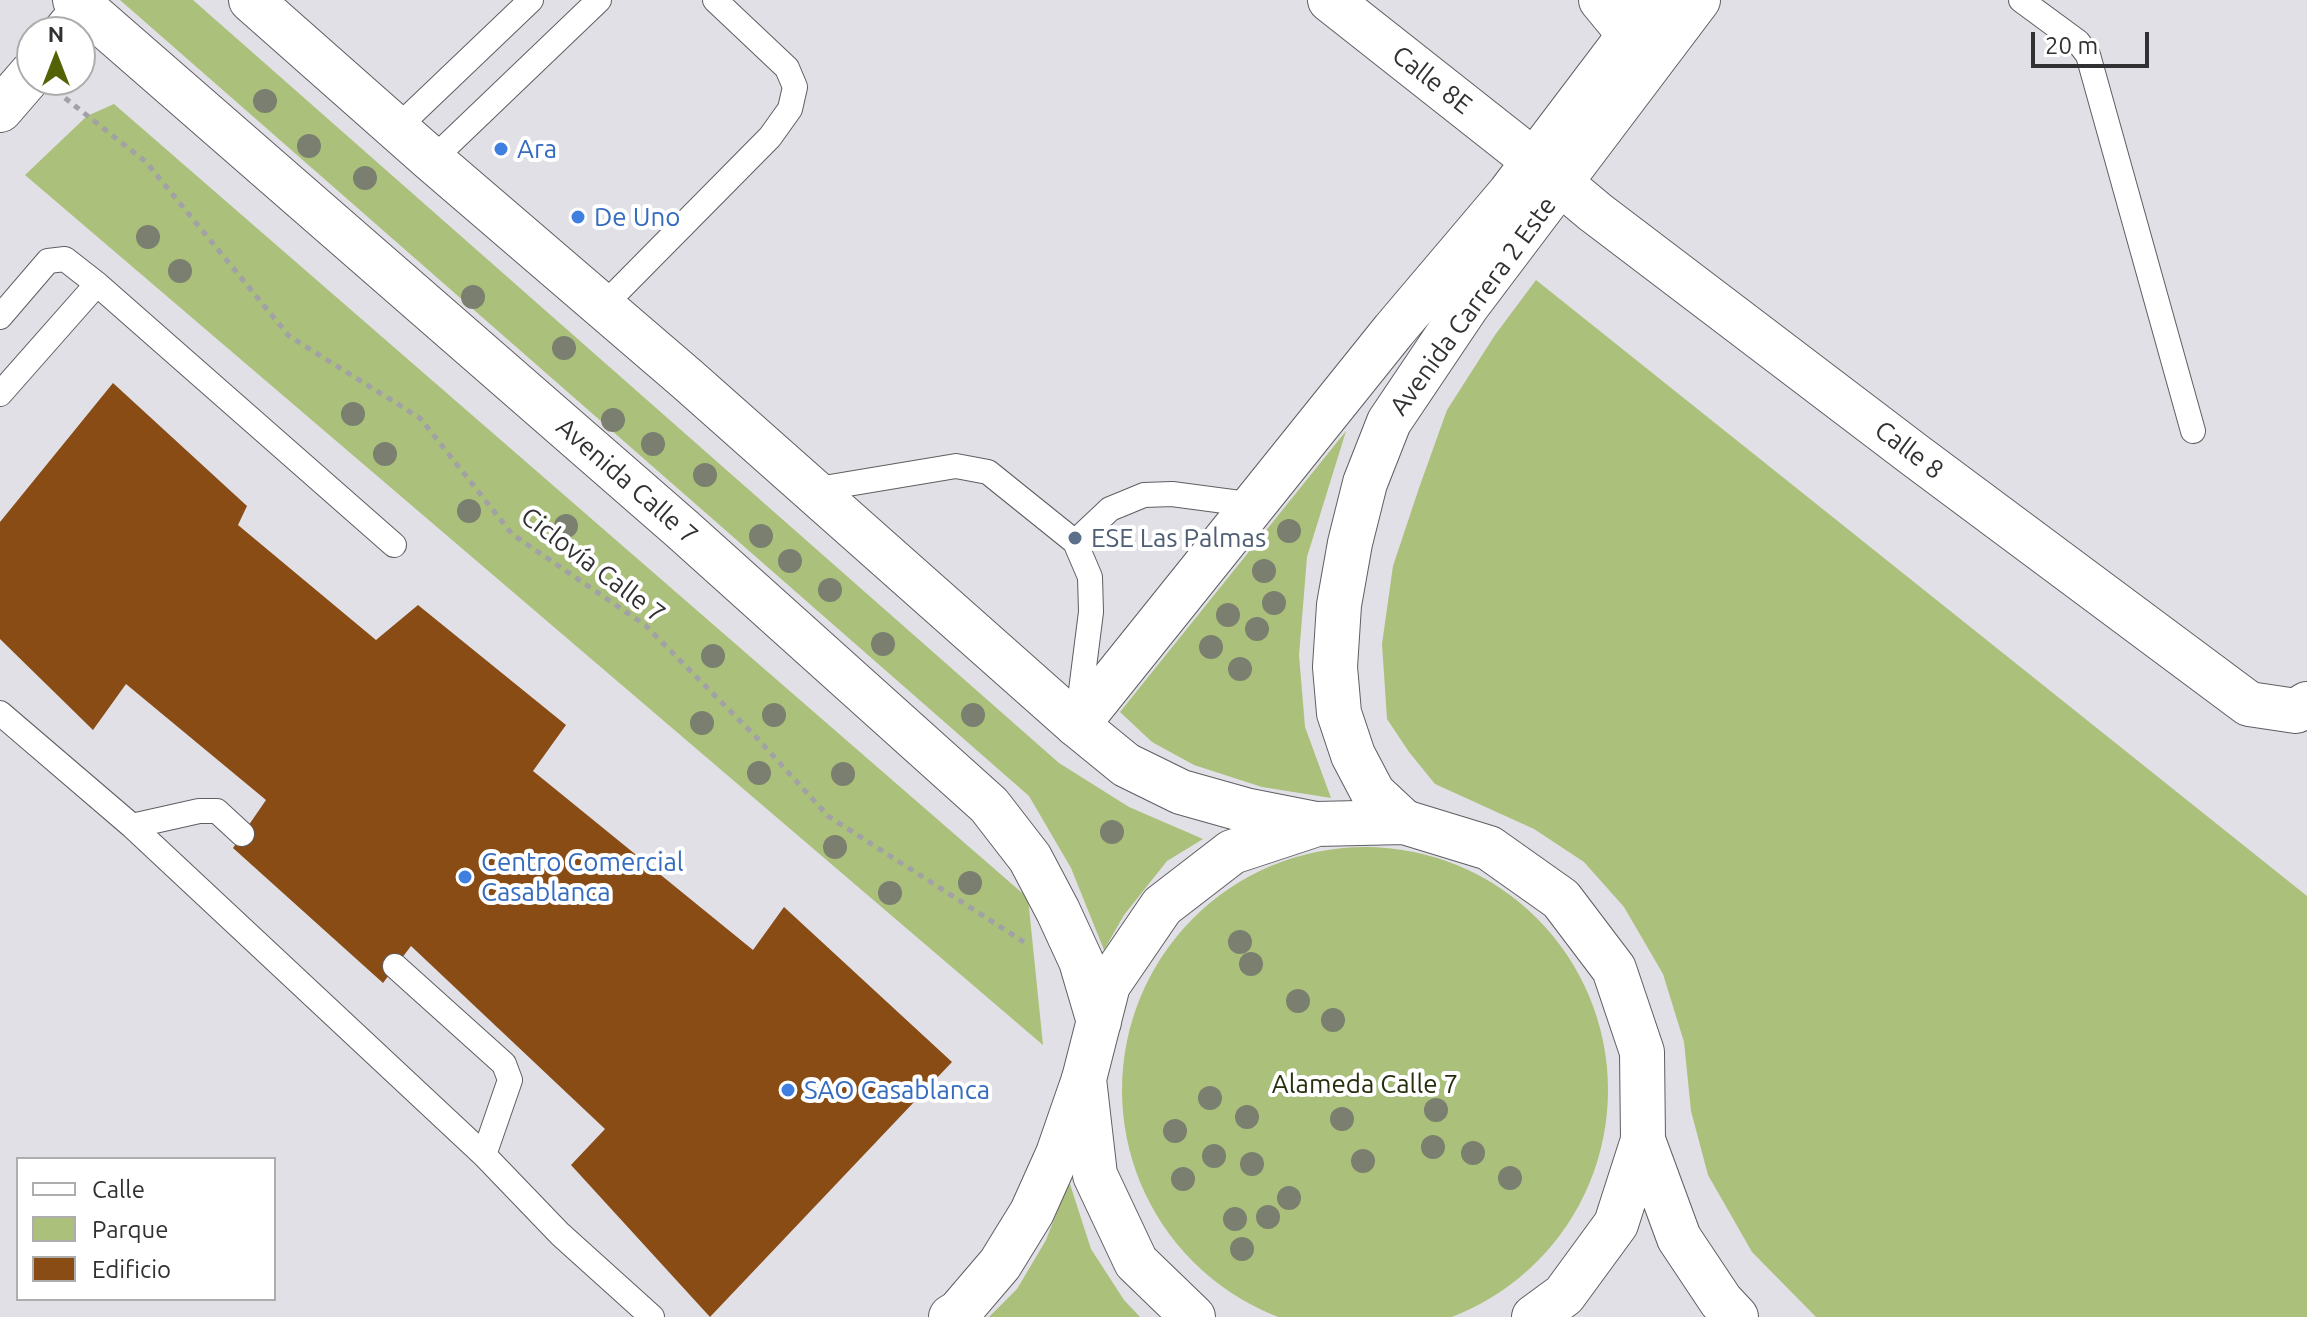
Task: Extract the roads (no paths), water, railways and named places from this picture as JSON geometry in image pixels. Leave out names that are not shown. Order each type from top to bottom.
[{"type":"main road","points":[[251,0],[1126,765],[1181,792],[1245,810],[1316,824],[1404,822],[1489,848],[1561,899],[1614,969],[1642,1052],[1643,1140],[1616,1224],[1564,1295],[1534,1317]]},
{"type":"main road","name":"Calle 8E","points":[[1330,0],[1548,172]]},
{"type":"main road","points":[[1601,0],[1629,34]]},
{"type":"main road","name":"Avenida Carrera 2 Este","points":[[1404,822],[1373,793],[1353,755],[1339,713],[1335,667],[1339,605],[1365,483],[1389,422],[1467,306],[1629,34],[1656,0]]},
{"type":"main road","name":"Avenida Carrera 2 Este","points":[[1077,725],[1394,330],[1501,204],[1548,172],[1698,0]]},
{"type":"main road","name":"Avenida Calle 7","points":[[75,13],[682,529],[989,805],[1030,858],[1058,911],[1081,961],[1099,1022]]},
{"type":"main road","points":[[0,110],[23,96]]},
{"type":"main road","name":"Calle 8","points":[[1548,172],[1595,212],[1916,456],[2249,704],[2302,708]]},
{"type":"main road","points":[[951,1317],[959,1312],[1000,1264],[1032,1212],[1058,1154],[1084,1079],[1108,985],[1162,906],[1232,852],[1316,824]]},
{"type":"main road","points":[[1084,1079],[1095,1175],[1136,1262],[1193,1317]]},
{"type":"main road","points":[[1643,1140],[1679,1238],[1721,1301],[1736,1317]]},
{"type":"lane","points":[[397,128],[531,0]]},
{"type":"lane","points":[[432,160],[599,0]]},
{"type":"lane","points":[[603,306],[770,137],[790,109],[795,87],[787,68],[715,0]]},
{"type":"lane","points":[[2021,0],[2078,42],[2088,55],[2193,431]]},
{"type":"lane","points":[[0,317],[48,261],[65,259],[394,545]]},
{"type":"lane","points":[[0,394],[97,284]]},
{"type":"lane","points":[[812,490],[956,466],[988,472],[1075,542],[1090,577],[1091,612],[1077,725]]},
{"type":"lane","points":[[1075,542],[1110,509],[1144,495],[1172,494],[1255,505]]},
{"type":"lane","points":[[0,713],[132,826],[484,1155],[560,1234],[652,1317]]},
{"type":"lane","points":[[132,826],[199,811],[217,811],[242,834]]},
{"type":"lane","points":[[395,966],[504,1064],[510,1080],[484,1155]]},
{"type":"place","name":"Ara","points":[[501,149]]},
{"type":"place","name":"De Uno","points":[[578,217]]},
{"type":"place","name":"ESE Las Palmas","points":[[1075,538]]},
{"type":"place","name":"Centro Comercial Casablanca","points":[[465,877]]},
{"type":"place","name":"SAO Casablanca","points":[[788,1090]]},
{"type":"park label","name":"Alameda Calle 7","points":[[1365,1084]]}]
